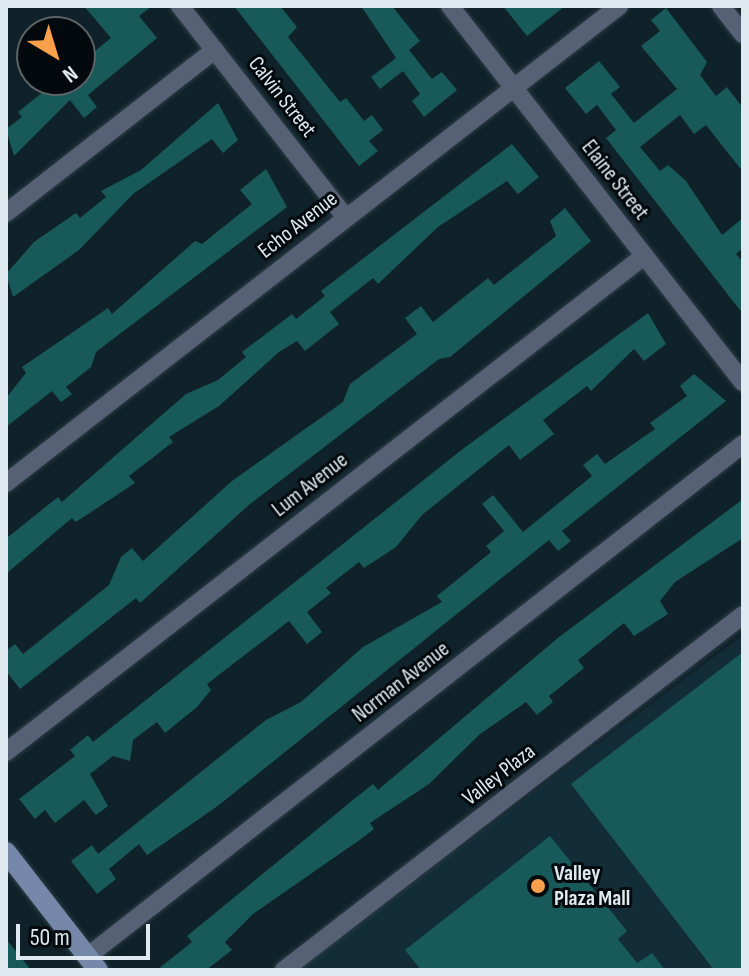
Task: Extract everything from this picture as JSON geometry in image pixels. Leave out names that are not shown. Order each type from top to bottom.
[{"type":"street","name":"Calvin Street","points":[[180,6],[346,218]]},
{"type":"street","name":"Elaine Street","points":[[450,6],[743,383]]},
{"type":"street","name":"Echo Avenue","points":[[6,483],[619,6]]},
{"type":"street","points":[[721,6],[743,34]]},
{"type":"street","points":[[6,213],[215,50]]},
{"type":"street","name":"Lum Avenue","points":[[6,752],[644,256]]},
{"type":"street","name":"Norman Avenue","points":[[93,963],[743,444]]},
{"type":"street","name":"Valley Plaza","points":[[284,970],[743,615]]},
{"type":"street","points":[[6,852],[93,963]]},
{"type":"shaded area","points":[[743,635],[743,970],[297,970]]},
{"type":"building","points":[[84,6],[152,6],[139,16],[157,38],[96,88],[96,50],[111,38],[96,16]]},
{"type":"building","points":[[234,6],[280,6],[297,27],[288,37],[340,102],[346,98],[364,121],[372,115],[383,130],[369,141],[378,151],[359,166]]},
{"type":"building","points":[[361,6],[392,6],[420,41],[409,50],[432,79],[442,72],[457,90],[424,117],[412,101],[420,94],[403,71],[380,89],[371,77],[396,58]]},
{"type":"building","points":[[503,6],[565,6],[527,36]]},
{"type":"building","points":[[666,8],[707,62],[700,75],[716,96],[727,87],[743,108],[743,172],[706,125],[694,134],[680,115],[640,147],[660,171],[668,165],[686,181],[722,235],[743,218],[743,248],[736,254],[743,262],[743,314],[606,138],[616,130],[597,105],[586,114],[565,88],[599,61],[620,87],[611,94],[634,123],[677,89],[641,46],[660,31],[651,20]]},
{"type":"building","points":[[38,96],[89,96],[97,107],[84,118],[70,100],[14,156],[6,129],[22,117],[18,112]]},
{"type":"building","points":[[218,103],[238,140],[223,153],[212,139],[133,194],[79,250],[13,297],[6,274],[34,242],[76,213],[80,218],[106,197],[101,191],[141,170]]},
{"type":"building","points":[[512,144],[539,177],[518,194],[507,181],[438,227],[378,284],[373,278],[330,312],[339,324],[305,351],[297,341],[279,352],[219,406],[169,437],[173,442],[129,476],[135,483],[76,522],[72,518],[6,574],[8,537],[58,497],[62,502],[186,394],[218,380],[246,357],[242,352],[292,314],[296,319],[325,296],[321,291]]},
{"type":"building","points":[[266,169],[287,207],[96,352],[91,367],[66,387],[72,394],[61,402],[52,391],[6,427],[6,398],[26,373],[22,367],[108,308],[112,314],[195,241],[202,244],[252,204],[240,190]]},
{"type":"building","points":[[565,208],[591,241],[450,357],[439,359],[250,504],[140,603],[136,598],[20,689],[6,671],[6,651],[15,644],[23,654],[109,585],[121,557],[132,548],[143,561],[232,481],[343,402],[350,384],[417,334],[405,318],[421,306],[433,322],[488,278],[494,285],[556,236],[550,221]]},
{"type":"building","points":[[648,313],[666,344],[644,361],[634,349],[591,391],[587,386],[543,420],[554,434],[520,460],[509,445],[422,515],[396,547],[364,568],[359,562],[326,588],[331,593],[307,612],[322,632],[307,644],[289,621],[207,684],[211,690],[197,707],[165,733],[157,722],[133,740],[130,761],[113,756],[90,774],[108,806],[96,815],[84,800],[55,823],[45,810],[35,819],[19,799],[75,756],[70,750],[88,735],[93,742],[464,448]]},
{"type":"building","points":[[694,374],[726,401],[562,531],[571,541],[558,551],[549,540],[219,805],[147,855],[139,844],[109,869],[116,879],[97,894],[71,861],[92,845],[98,854],[266,720],[301,702],[363,647],[442,602],[437,596],[491,552],[486,546],[504,531],[482,504],[493,495],[523,532],[592,476],[583,465],[597,454],[605,464],[655,429],[650,423],[687,396],[680,386]]},
{"type":"building","points":[[743,499],[743,538],[675,582],[660,601],[668,614],[634,636],[624,623],[578,660],[584,668],[549,696],[553,702],[537,715],[526,702],[480,734],[429,784],[370,823],[374,829],[253,914],[225,942],[232,950],[206,970],[157,970],[192,942],[187,936],[353,800],[373,784],[378,790],[559,637]]},
{"type":"building","points":[[743,652],[743,970],[714,970],[571,784]]},
{"type":"building","name":"Valley Plaza Mall","points":[[550,836],[627,931],[618,939],[637,963],[652,953],[665,970],[421,970],[405,950]]},
{"type":"building","points":[[6,939],[31,970],[6,970]]},
{"type":"place","name":"Valley Plaza Mall","points":[[538,886]]}]
